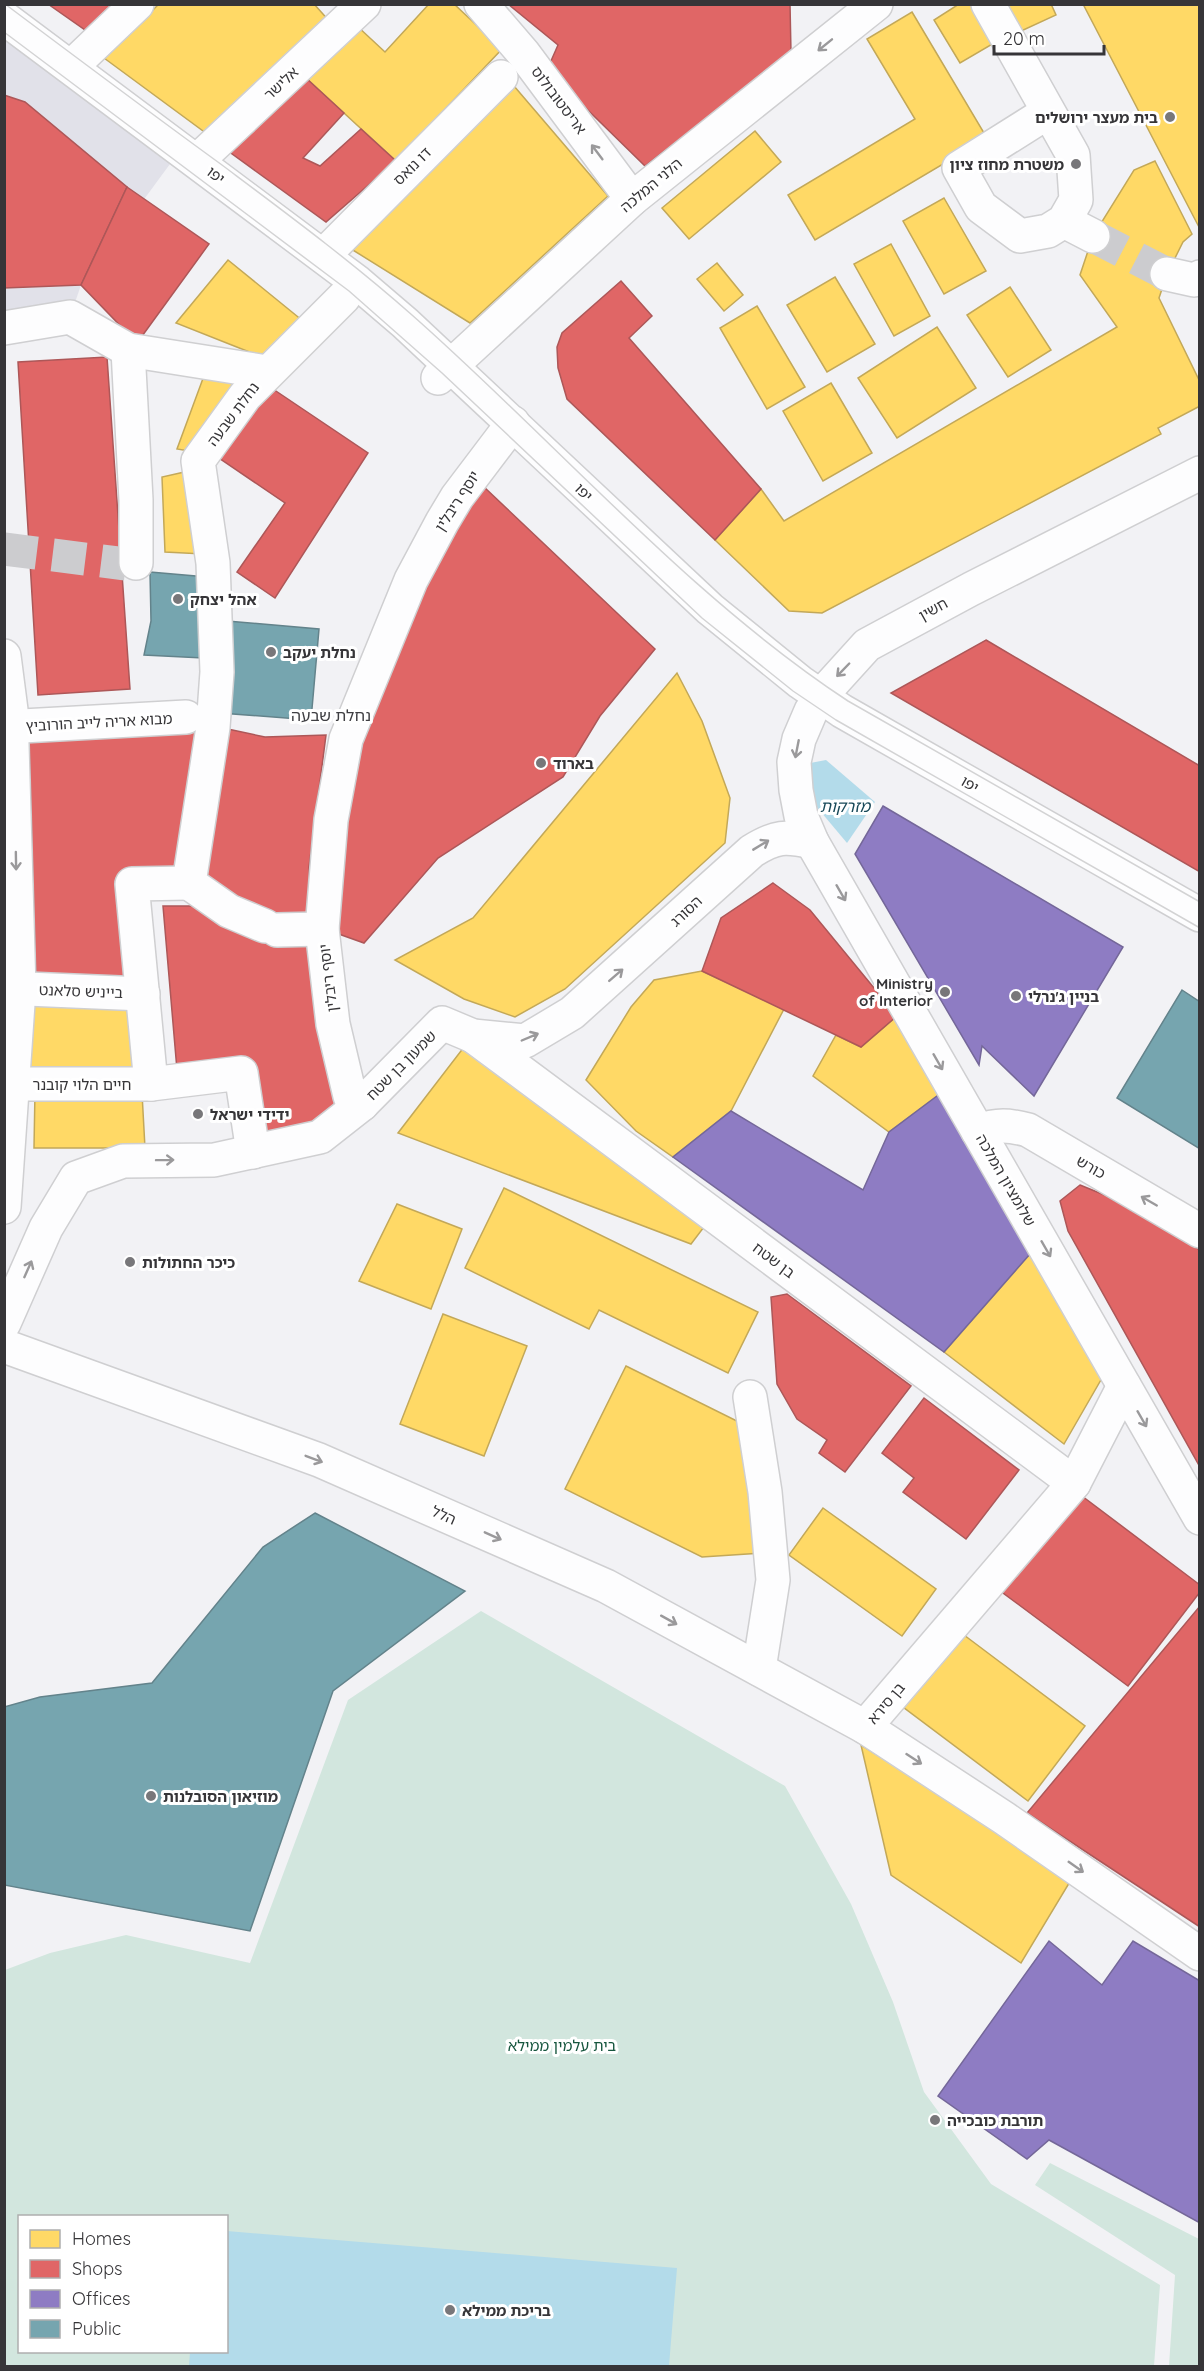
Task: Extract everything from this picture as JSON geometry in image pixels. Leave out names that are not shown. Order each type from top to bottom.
[{"type":"street","points":[[71,68],[137,4]]},
{"type":"street","name":"אריסטובולוס","points":[[481,4],[524,54],[632,199]]},
{"type":"street","points":[[833,4],[846,9],[873,7]]},
{"type":"street","points":[[988,4],[1073,155],[1076,200],[1064,221],[1048,231],[1020,236],[981,207],[959,168],[1048,112]]},
{"type":"street","name":"אלישר","points":[[197,161],[356,7]]},
{"type":"street","name":"הלני המלכה","points":[[445,372],[632,199],[873,7]]},
{"type":"street","name":"יפו","points":[[7,25],[71,68],[197,161],[323,256],[397,316],[445,372],[513,423],[710,609],[821,697],[1200,915]]},
{"type":"street","name":"דו נואס","points":[[323,256],[501,76]]},
{"type":"street","points":[[1064,221],[1093,236]]},
{"type":"street","points":[[1167,274],[1194,280],[1200,278]]},
{"type":"street","name":"נחלת שבעה","points":[[189,883],[213,727],[217,672],[213,562],[198,461],[245,396],[344,297]]},
{"type":"street","points":[[4,328],[70,317],[128,350],[267,372]]},
{"type":"street","points":[[128,350],[136,500],[136,563]]},
{"type":"street","name":"יוסף ריבלין","points":[[362,1104],[350,1096],[333,1024],[322,929],[331,820],[346,739],[411,580],[458,497],[513,423]]},
{"type":"street","name":"חשין","points":[[812,842],[801,816],[796,790],[795,762],[799,739],[811,711],[834,679],[867,645],[1200,472]]},
{"type":"street","points":[[4,656],[10,813],[12,1084],[4,1207]]},
{"type":"street","name":"מבוא אריה לייב הורוביץ","points":[[8,727],[186,717]]},
{"type":"street","name":"הסורג","points":[[572,1013],[752,851],[770,840],[789,837],[812,842]]},
{"type":"street","name":"שלומציון המלכה","points":[[812,842],[1200,1518]]},
{"type":"street","points":[[151,1084],[132,884],[189,883],[230,911],[271,928],[322,929]]},
{"type":"street","name":"בייניש סלאנט","points":[[11,988],[143,994]]},
{"type":"street","name":"שמעון בן שטח","points":[[362,1104],[442,1023],[473,1036],[525,1041],[572,1013]]},
{"type":"street","name":"בן שטח","points":[[473,1036],[1074,1483]]},
{"type":"street","name":"חיים הלוי קובנר","points":[[12,1084],[151,1084],[241,1073],[253,1152]]},
{"type":"street","points":[[4,1323],[46,1228],[76,1178],[123,1161],[214,1160],[320,1137],[362,1104]]},
{"type":"street","name":"כורש","points":[[978,1131],[994,1125],[1008,1125],[1028,1130],[1200,1231]]},
{"type":"street","name":"הלל","points":[[4,1347],[319,1460],[606,1586],[865,1727]]},
{"type":"street","name":"בן סירא","points":[[1124,1386],[1074,1483],[865,1727],[1004,1818],[1200,1954]]},
{"type":"street","points":[[750,1397],[765,1491],[773,1580],[759,1670]]},
{"type":"shaded area","points":[[4,35],[181,149],[81,285],[70,317],[4,328]]},
{"type":"green space","name":"בית עלמין ממילא","points":[[481,1611],[785,1786],[851,1904],[893,2002],[924,2092],[991,2184],[1160,2285],[1154,2366],[5,2366],[5,1970],[50,1953],[126,1935],[250,1963],[348,1700]]},
{"type":"green space","points":[[1050,2163],[1199,2239],[1199,2366],[1169,2366],[1175,2275],[1035,2185]]},
{"type":"water","name":"מזרקות","points":[[826,760],[875,802],[847,843],[784,768]]},
{"type":"water","name":"בריכת ממילא","points":[[228,2231],[677,2268],[669,2366],[189,2366],[190,2353],[228,2353]]},
{"type":"building: Homes","points":[[159,4],[314,4],[331,23],[214,139],[104,58]]},
{"type":"building: Homes","points":[[429,4],[454,4],[502,49],[396,161],[306,78],[356,25],[385,52]]},
{"type":"building: Homes","points":[[959,4],[979,4],[1001,39],[960,63],[934,20]]},
{"type":"building: Homes","points":[[1006,4],[1051,4],[1056,15],[1019,32]]},
{"type":"building: Homes","name":"בית מעצר ירושלים","points":[[1083,4],[1200,4],[1200,229]]},
{"type":"building: Homes","points":[[912,12],[987,138],[815,240],[788,195],[915,119],[867,39]]},
{"type":"building: Homes","points":[[514,86],[608,196],[470,323],[348,247]]},
{"type":"building: Homes","points":[[755,131],[781,162],[689,239],[662,208]]},
{"type":"building: Homes","points":[[1155,161],[1192,234],[1183,242],[1167,274],[1159,298],[1200,382],[1200,406],[1158,428],[1161,434],[822,613],[789,611],[715,540],[761,489],[784,521],[1117,327],[1080,275],[1093,236],[1134,170]]},
{"type":"building: Homes","points":[[944,198],[986,271],[944,294],[903,221]]},
{"type":"building: Homes","points":[[891,244],[930,316],[894,336],[854,264]]},
{"type":"building: Homes","points":[[228,260],[303,321],[267,359],[176,323]]},
{"type":"building: Homes","points":[[717,263],[743,295],[724,311],[697,279]]},
{"type":"building: Homes","points":[[835,277],[875,344],[827,372],[787,305]]},
{"type":"building: Homes","points":[[1010,287],[1051,350],[1008,377],[967,315]]},
{"type":"building: Homes","points":[[757,306],[805,387],[767,409],[720,328]]},
{"type":"building: Homes","points":[[937,327],[976,388],[897,438],[858,378]]},
{"type":"building: Homes","points":[[205,373],[248,379],[189,451],[177,449]]},
{"type":"building: Homes","points":[[831,383],[872,453],[823,481],[783,411]]},
{"type":"building: Homes","points":[[189,471],[203,554],[165,552],[162,477]]},
{"type":"building: Homes","points":[[677,673],[702,721],[730,798],[725,843],[565,989],[515,1017],[464,999],[395,960],[473,918]]},
{"type":"building: Homes","points":[[702,971],[784,1009],[731,1111],[673,1157],[636,1131],[586,1080],[631,1007],[654,980]]},
{"type":"building: Homes","points":[[31,995],[134,1000],[141,1073],[29,1075]]},
{"type":"building: Homes","points":[[897,1016],[941,1093],[889,1132],[813,1076],[836,1035],[861,1047]]},
{"type":"building: Homes","points":[[464,1047],[704,1227],[691,1244],[398,1133]]},
{"type":"building: Homes","points":[[35,1091],[142,1093],[145,1148],[34,1148]]},
{"type":"building: Homes","points":[[504,1188],[758,1312],[728,1373],[599,1310],[589,1329],[465,1268]]},
{"type":"building: Homes","points":[[397,1204],[462,1229],[431,1309],[359,1281]]},
{"type":"building: Homes","points":[[1030,1254],[1102,1378],[1064,1444],[944,1352]]},
{"type":"building: Homes","points":[[443,1314],[527,1346],[484,1456],[400,1424]]},
{"type":"building: Homes","points":[[626,1366],[753,1429],[762,1553],[702,1557],[565,1489]]},
{"type":"building: Homes","points":[[823,1508],[936,1589],[902,1636],[789,1555]]},
{"type":"building: Homes","points":[[956,1629],[1085,1726],[1028,1801],[899,1704]]},
{"type":"building: Homes","points":[[861,1745],[1074,1875],[1021,1963],[891,1875]]},
{"type":"building: Shops","points":[[48,4],[116,4],[88,32]]},
{"type":"building: Shops","points":[[508,4],[790,4],[791,53],[645,166],[547,70],[558,45]]},
{"type":"building: Shops","points":[[306,78],[344,113],[303,158],[320,166],[361,129],[396,161],[326,222],[228,151]]},
{"type":"building: Shops","points":[[4,95],[25,102],[127,187],[81,285],[4,288]]},
{"type":"building: Shops","points":[[127,187],[209,244],[137,343],[81,285]]},
{"type":"building: Shops","points":[[621,281],[652,316],[629,338],[761,489],[715,540],[567,399],[558,368],[557,347],[562,333]]},
{"type":"building: Shops","points":[[107,357],[130,689],[38,695],[18,362]]},
{"type":"building: Shops","points":[[267,385],[368,453],[275,598],[237,572],[285,503],[216,456]]},
{"type":"building: Shops","points":[[483,486],[655,649],[600,716],[563,777],[438,858],[364,943],[333,932],[344,815],[369,712],[433,569]]},
{"type":"building: Shops","points":[[986,640],[1200,766],[1200,872],[891,693]]},
{"type":"building: Shops","points":[[223,728],[265,737],[326,735],[309,867],[320,1011],[336,1110],[303,1127],[257,1139],[245,1063],[177,1070],[163,906],[198,906]]},
{"type":"building: Shops","points":[[198,730],[189,770],[179,871],[121,875],[128,983],[36,980],[29,739]]},
{"type":"building: Shops","points":[[773,883],[810,910],[897,1016],[861,1047],[702,971],[721,918]]},
{"type":"building: Shops","points":[[1080,1185],[1107,1196],[1200,1250],[1200,1467],[1068,1231],[1060,1201]]},
{"type":"building: Shops","points":[[787,1294],[911,1386],[845,1472],[819,1453],[827,1440],[797,1419],[777,1384],[771,1297]]},
{"type":"building: Shops","points":[[924,1398],[1019,1470],[966,1539],[903,1492],[914,1478],[882,1453]]},
{"type":"building: Shops","points":[[1074,1490],[1200,1585],[1200,1592],[1128,1686],[999,1590]]},
{"type":"building: Shops","points":[[1200,1606],[1200,1927],[1027,1813]]},
{"type":"building: Offices","name":"בניין ג'נרלי","points":[[883,806],[1123,947],[1034,1096],[982,1046],[979,1065],[855,854]]},
{"type":"building: Offices","points":[[941,1093],[1030,1254],[944,1352],[673,1157],[731,1111],[863,1190],[889,1132]]},
{"type":"building: Offices","points":[[1049,1941],[1102,1985],[1133,1941],[1200,1981],[1200,2223],[1049,2140],[1027,2159],[938,2096]]},
{"type":"building: Public","name":"אהל יצחק","points":[[150,572],[207,577],[203,658],[144,655],[151,621]]},
{"type":"building: Public","name":"נחלת יעקב","points":[[227,621],[319,629],[311,720],[220,713]]},
{"type":"building: Public","points":[[1182,990],[1200,1002],[1200,1149],[1117,1098]]},
{"type":"building: Public","name":"מוזיאון הסובלנות","points":[[315,1513],[465,1591],[333,1691],[250,1931],[4,1885],[4,1707],[40,1697],[152,1683],[263,1547]]},
{"type":"tunnel","points":[[1093,236],[1167,274]]},
{"type":"tunnel","points":[[4,549],[126,564]]},
{"type":"tram line","points":[[5,4],[294,219],[389,295],[465,364],[677,566],[789,659],[848,701],[1200,902]]},
{"type":"tram line","points":[[4,32],[349,291],[442,373],[702,618],[793,691],[836,720],[1200,928]]},
{"type":"place","name":"בית מעצר ירושלים","points":[[1170,117]]},
{"type":"place","name":"משטרת מחוז ציון","points":[[1076,164]]},
{"type":"place","name":"אהל יצחק","points":[[178,599]]},
{"type":"place","name":"נחלת יעקב","points":[[271,652]]},
{"type":"place","name":"בארוד","points":[[541,763]]},
{"type":"place","name":"Ministry of Interior","points":[[945,992]]},
{"type":"place","name":"בניין ג'נרלי","points":[[1016,996]]},
{"type":"place","name":"ידידי ישראל","points":[[198,1114]]},
{"type":"place","name":"כיכר החתולות","points":[[130,1262]]},
{"type":"place","name":"מוזיאון הסובלנות","points":[[151,1796]]},
{"type":"place","name":"תורבת כובכייה","points":[[935,2120]]},
{"type":"place","name":"בריכת ממילא","points":[[450,2310]]},
{"type":"district","name":"נחלת שבעה","points":[[331,715]]}]
